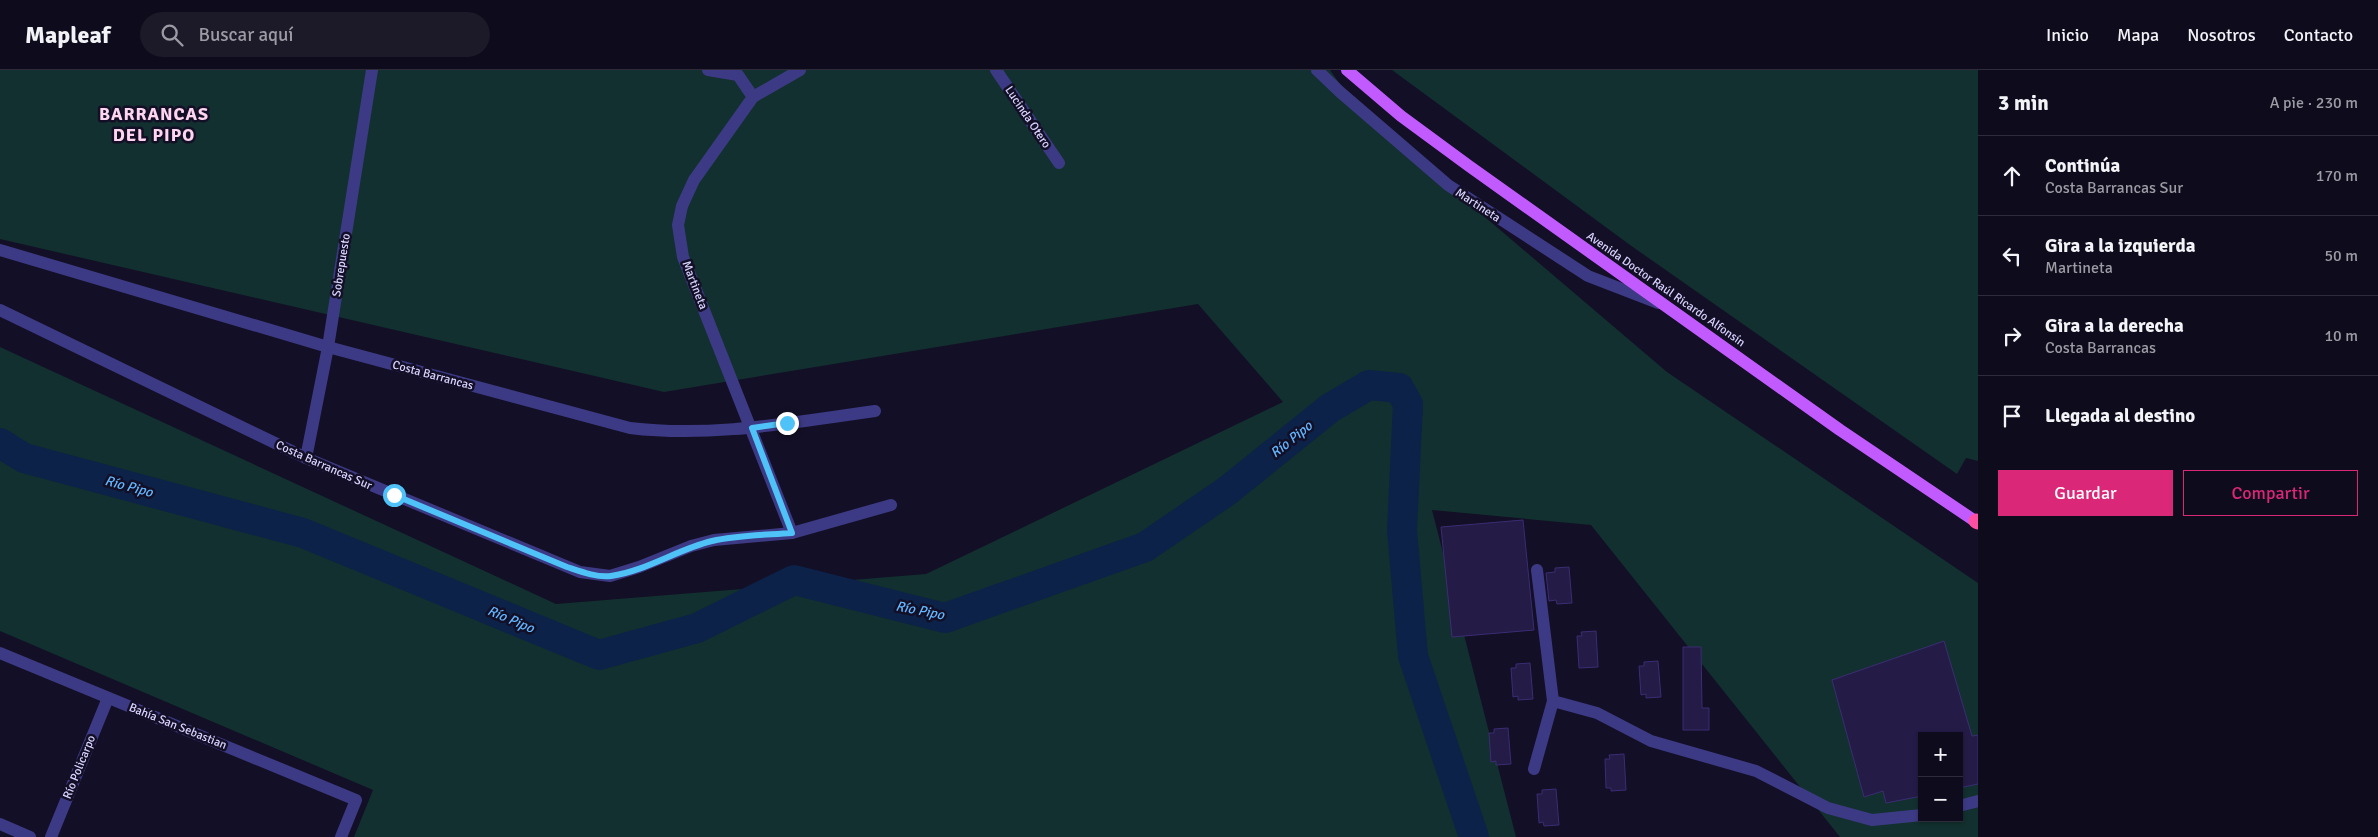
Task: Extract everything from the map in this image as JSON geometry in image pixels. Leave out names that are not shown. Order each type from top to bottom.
[{"type":"main road","name":"Avenida Doctor Raúl Ricardo Alfonsín","points":[[1347,70],[1401,116],[1662,305],[1977,522]]},
{"type":"street","name":"Sobrepuesto","points":[[306,458],[328,347],[372,70]]},
{"type":"street","points":[[708,70],[737,72],[753,97]]},
{"type":"street","name":"Martineta","points":[[792,533],[683,257],[678,225],[682,206],[694,180],[753,97],[800,70]]},
{"type":"street","name":"Lucinda Otero","points":[[996,70],[1059,164]]},
{"type":"street","name":"Martineta","points":[[1317,70],[1448,185],[1588,276],[1662,305]]},
{"type":"street","name":"Costa Barrancas","points":[[0,250],[328,347],[630,428],[664,432],[752,428],[875,411]]},
{"type":"street","name":"Costa Barrancas Sur","points":[[0,310],[306,458],[580,572],[610,576],[639,567],[691,546],[714,540],[792,533],[892,505]]},
{"type":"street","points":[[1534,769],[1553,701],[1536,570]]},
{"type":"street","name":"Bahía San Sebastian","points":[[0,653],[356,800],[341,837]]},
{"type":"street","name":"Río Policarpo","points":[[51,837],[108,698]]},
{"type":"street","points":[[1553,701],[1597,713],[1651,741],[1756,771],[1828,808],[1872,820],[1918,816]]},
{"type":"street","points":[[1963,805],[1978,801]]},
{"type":"street","points":[[0,824],[30,837]]},
{"type":"green space","points":[[0,70],[1330,70],[1357,108],[1667,372],[1978,583],[1978,837],[1840,837],[1591,525],[1432,510],[1516,837],[354,837],[373,790],[0,631],[0,347],[556,604],[926,574],[1283,402],[1198,304],[664,392],[0,239]]},
{"type":"green space","points":[[1392,70],[1978,70],[1978,461],[1966,458],[1957,474],[1630,245]]},
{"type":"building","points":[[1523,520],[1534,630],[1452,637],[1441,527]]},
{"type":"building","points":[[1569,567],[1572,603],[1557,604],[1556,600],[1549,601],[1546,573],[1555,572],[1555,568]]},
{"type":"building","points":[[1596,631],[1598,667],[1579,668],[1577,636],[1582,636],[1581,632]]},
{"type":"building","points":[[1944,641],[1972,736],[1978,735],[1978,784],[1963,787],[1963,732],[1918,732],[1918,797],[1886,803],[1883,791],[1864,797],[1832,680]]},
{"type":"building","points":[[1683,647],[1701,647],[1702,708],[1709,708],[1709,730],[1683,730]]},
{"type":"building","points":[[1658,661],[1661,697],[1646,698],[1646,694],[1641,695],[1639,666],[1644,666],[1644,662]]},
{"type":"building","points":[[1530,663],[1533,699],[1518,700],[1518,696],[1513,697],[1511,668],[1516,668],[1516,664]]},
{"type":"building","points":[[1508,728],[1511,764],[1496,765],[1496,761],[1491,762],[1489,733],[1494,733],[1494,729]]},
{"type":"building","points":[[1624,754],[1626,790],[1611,791],[1611,788],[1606,788],[1605,759],[1610,759],[1609,755]]},
{"type":"building","points":[[1556,789],[1559,825],[1544,826],[1543,822],[1539,823],[1537,794],[1542,794],[1542,790]]},
{"type":"waterway","name":"Río Pipo","points":[[0,443],[24,458],[303,533],[599,655],[697,628],[794,580],[945,618],[1145,547],[1227,491],[1330,408],[1369,385],[1399,388],[1408,404],[1402,530],[1413,656],[1474,837]]},
{"type":"district","name":"BARRANCAS DEL PIPO","points":[[154,124]]},
{"type":"route","points":[[394,495],[553,562],[580,572],[610,576],[639,567],[691,546],[714,540],[792,533],[752,428],[787,423]]}]
